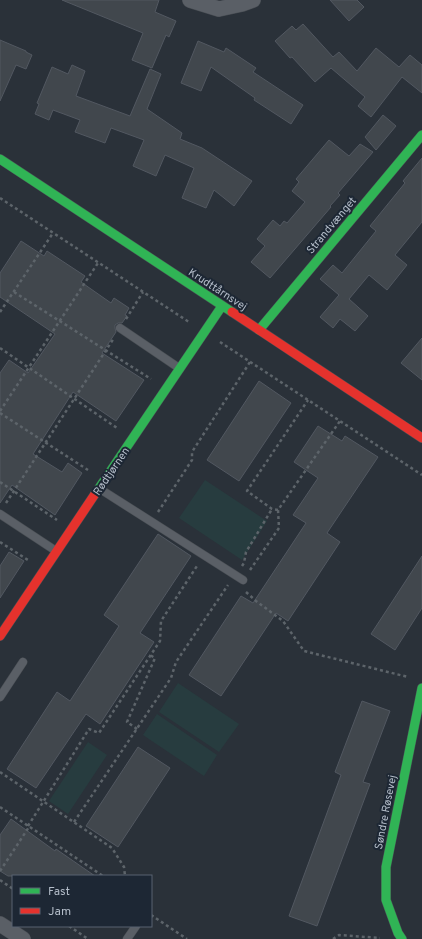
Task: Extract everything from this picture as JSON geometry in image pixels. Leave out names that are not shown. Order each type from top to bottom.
[{"type":"street","points":[[190,0],[219,8],[242,4],[253,0]]},
{"type":"street","name":"Strandvænget","points":[[259,330],[422,135]]},
{"type":"street","name":"Krudttårnsvej","points":[[0,159],[422,438]]},
{"type":"street","name":"Rødtjørnen","points":[[0,636],[222,306]]},
{"type":"street","name":"Søndre Røsevej","points":[[400,936],[386,900],[386,867],[422,688]]},
{"type":"street","points":[[0,924],[23,939]]},
{"type":"lane","points":[[120,328],[180,369]]},
{"type":"lane","points":[[99,489],[204,555],[239,580]]},
{"type":"lane","points":[[2,510],[56,552]]},
{"type":"lane","points":[[0,697],[23,662]]},
{"type":"lane","points":[[127,939],[135,927]]},
{"type":"path","points":[[0,312],[53,233]]},
{"type":"path","points":[[98,262],[0,412],[104,481]]},
{"type":"path","points":[[14,292],[151,379]]},
{"type":"path","points":[[2,510],[144,292]]},
{"type":"path","points":[[0,348],[118,428]]},
{"type":"path","points":[[151,522],[192,460],[192,452],[250,362]]},
{"type":"path","points":[[278,510],[272,509],[247,491],[308,400]]},
{"type":"path","points":[[239,580],[280,528],[278,510],[340,421]]},
{"type":"path","points":[[0,482],[57,521]]},
{"type":"path","points":[[239,580],[246,552],[272,509]]},
{"type":"path","points":[[0,542],[30,561]]},
{"type":"path","points":[[0,871],[89,729],[99,733],[160,641],[161,621],[204,555]]},
{"type":"path","points":[[74,822],[171,678],[176,662],[231,580],[239,580]]},
{"type":"path","points":[[239,580],[256,601],[283,621],[304,651],[415,678]]},
{"type":"path","points":[[137,729],[127,722],[155,658],[150,655]]},
{"type":"path","points":[[0,772],[112,848],[124,867],[125,875]]},
{"type":"path","points":[[0,807],[102,875]]},
{"type":"path","points":[[0,880],[12,888]]},
{"type":"path","points":[[152,916],[187,939]]},
{"type":"path","points":[[70,927],[87,939]]},
{"type":"path","points":[[332,939],[339,935],[385,938],[400,936]]},
{"type":"green space","points":[[205,480],[267,521],[242,560],[179,518]]},
{"type":"green space","points":[[178,683],[239,724],[219,752],[159,712]]},
{"type":"green space","points":[[157,714],[217,755],[204,776],[143,735]]},
{"type":"green space","points":[[88,742],[107,755],[68,814],[49,801]]},
{"type":"building","points":[[62,0],[159,0],[155,12],[176,21],[169,37],[166,35],[152,68],[132,60],[143,33]]},
{"type":"building","points":[[330,0],[357,0],[364,7],[349,21]]},
{"type":"building","points":[[303,24],[333,57],[339,52],[357,71],[376,48],[399,67],[410,55],[422,65],[422,93],[402,77],[371,117],[358,106],[365,97],[331,68],[315,82],[275,41],[292,26],[296,30]]},
{"type":"building","points":[[0,40],[32,55],[26,69],[16,65],[0,101]]},
{"type":"building","points":[[198,41],[224,52],[226,48],[256,68],[253,72],[303,105],[291,124],[254,100],[255,98],[211,67],[201,91],[181,83]]},
{"type":"building","points":[[72,65],[85,71],[76,96],[130,116],[150,69],[161,74],[147,109],[182,133],[180,139],[202,148],[252,181],[234,206],[214,190],[206,208],[182,198],[194,168],[165,155],[156,176],[133,166],[144,140],[111,128],[105,143],[75,132],[80,120],[53,110],[49,120],[35,114],[39,104],[37,103],[52,67],[68,74]]},
{"type":"building","points":[[383,115],[396,126],[376,150],[365,137]]},
{"type":"building","points":[[329,140],[349,156],[360,144],[373,152],[338,193],[340,195],[330,206],[331,207],[270,278],[251,262],[265,246],[257,239],[273,220],[280,226],[284,221],[287,223],[305,202],[292,191],[299,182],[296,179]]},
{"type":"building","points":[[422,158],[422,222],[395,255],[407,265],[387,290],[369,275],[349,299],[368,316],[355,331],[340,319],[333,328],[320,317],[339,295],[320,279],[333,265],[342,273],[376,231],[370,226],[405,183],[403,181]]},
{"type":"building","points":[[21,241],[44,256],[47,251],[85,276],[81,282],[111,303],[114,298],[129,308],[125,315],[127,316],[122,323],[115,325],[116,332],[102,353],[144,380],[116,421],[73,392],[33,454],[62,472],[68,463],[82,473],[55,515],[12,485],[0,503],[0,373],[9,360],[28,373],[55,334],[0,297],[0,273]]},
{"type":"building","points":[[422,338],[422,380],[401,363]]},
{"type":"building","points":[[259,381],[291,403],[239,481],[207,460]]},
{"type":"building","points":[[318,426],[342,441],[345,436],[378,457],[327,533],[340,542],[288,621],[276,613],[221,696],[189,675],[241,596],[253,603],[306,523],[293,515],[318,478],[294,462]]},
{"type":"building","points":[[158,534],[191,556],[140,633],[154,642],[100,724],[86,714],[36,788],[7,769],[57,692],[70,701],[119,626],[104,615]]},
{"type":"building","points":[[9,552],[24,561],[0,598],[0,566]]},
{"type":"building","points":[[422,556],[422,608],[395,650],[371,634]]},
{"type":"building","points":[[362,701],[390,711],[363,782],[370,784],[317,926],[289,916],[341,775],[335,772]]},
{"type":"building","points":[[138,747],[170,768],[118,847],[86,826]]},
{"type":"building","points":[[11,819],[55,851],[56,849],[94,875],[8,876],[0,871],[0,835]]},
{"type":"traffic: fast","points":[[259,330],[422,135]]},
{"type":"traffic: fast","points":[[0,159],[232,312]]},
{"type":"traffic: fast","points":[[95,494],[222,306]]},
{"type":"traffic: fast","points":[[402,939],[398,933],[386,900],[386,867],[422,688]]},
{"type":"traffic: jam","points":[[232,312],[422,438]]},
{"type":"traffic: jam","points":[[0,636],[95,494]]}]
